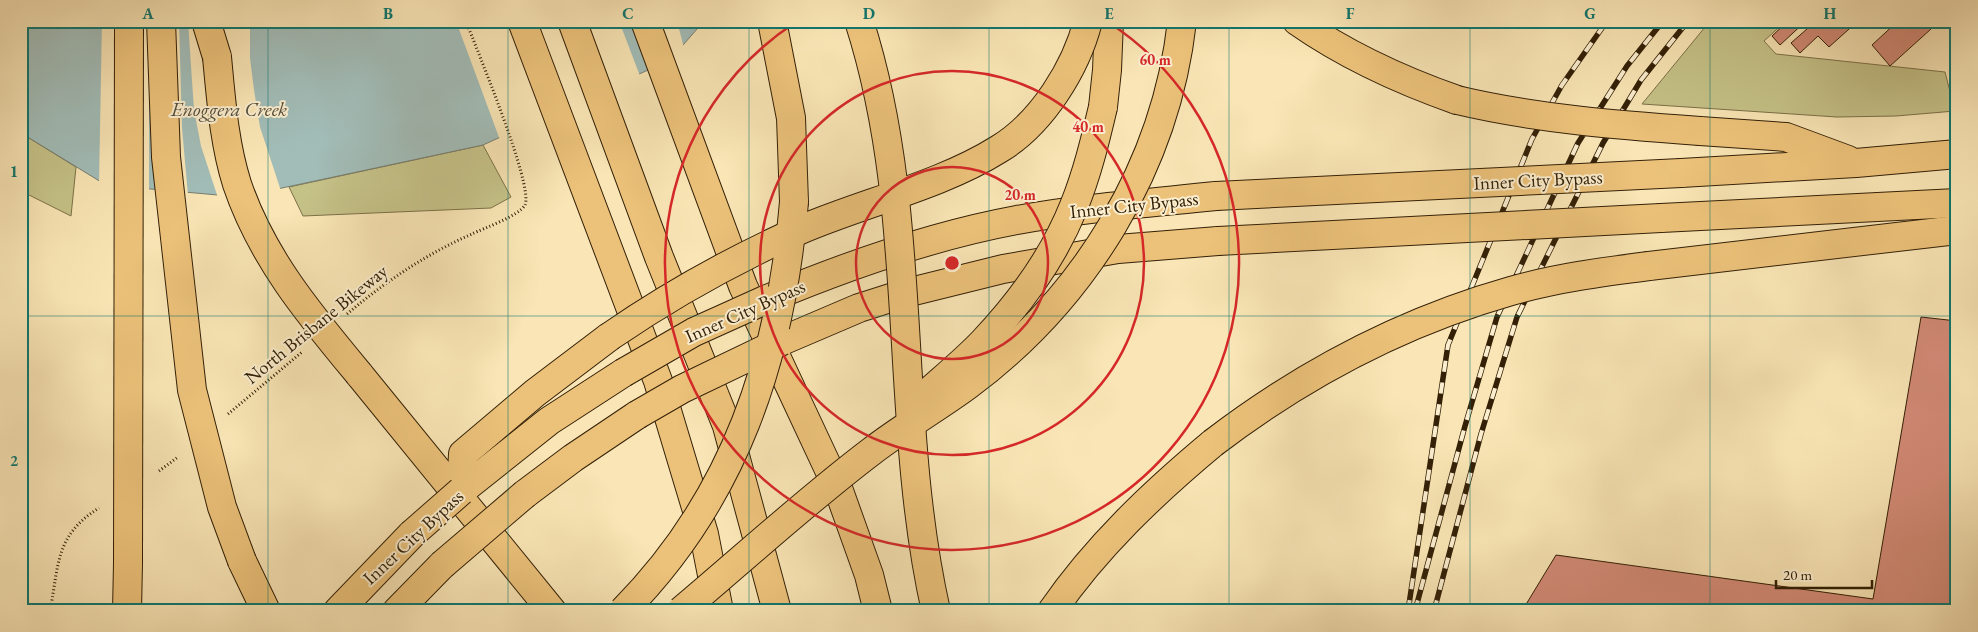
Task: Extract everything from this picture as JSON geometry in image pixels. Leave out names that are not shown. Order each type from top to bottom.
[{"type":"highway","points":[[127,611],[129,21]]},
{"type":"highway","points":[[161,21],[166,157],[192,390],[222,507],[242,561],[266,611]]},
{"type":"highway","points":[[206,21],[217,56],[221,100],[228,144],[237,182],[252,223],[272,261],[294,295],[552,611]]},
{"type":"highway","points":[[217,56],[223,21]]},
{"type":"highway","points":[[522,21],[658,381],[704,534],[719,611]]},
{"type":"highway","points":[[572,21],[659,257],[727,426],[776,611]]},
{"type":"highway","points":[[645,21],[743,286],[839,491],[869,574],[878,611]]},
{"type":"highway","points":[[622,611],[662,567],[718,482],[753,407],[775,331],[790,249],[794,202],[794,162],[791,118],[772,21]]},
{"type":"highway","points":[[859,21],[879,93],[889,145],[897,208],[918,502],[936,611]]},
{"type":"highway","points":[[461,491],[463,454],[479,439],[609,337],[658,303],[744,254],[820,222],[942,178],[1001,148],[1041,112],[1057,89],[1072,66],[1088,21]]},
{"type":"highway","points":[[872,451],[910,408],[982,343],[1015,304],[1044,263],[1073,208],[1095,141],[1103,108],[1108,70],[1109,21]]},
{"type":"highway","points":[[681,611],[872,451],[969,384],[1013,347],[1055,305],[1104,241],[1123,210],[1157,131],[1169,96],[1182,21]]},
{"type":"highway","points":[[1297,21],[1328,43],[1361,60],[1407,82],[1457,100],[1507,112],[1549,118],[1786,137],[1856,163]]},
{"type":"highway","name":"Inner City Bypass","points":[[338,611],[412,534],[461,491],[549,421],[623,373],[694,332],[843,268],[976,229],[1066,212],[1216,196],[1681,173],[1856,163],[1957,154]]},
{"type":"highway","points":[[397,611],[442,565],[525,494],[573,458],[637,415],[682,389],[784,340],[869,305],[906,293],[1003,269],[1118,249],[1218,241],[1957,203]]},
{"type":"highway","points":[[1052,611],[1090,561],[1128,520],[1170,478],[1213,443],[1281,394],[1374,343],[1414,324],[1471,304],[1540,284],[1649,266],[1957,230]]},
{"type":"path","name":"North Brisbane Bikeway","points":[[344,317],[381,285],[437,250],[520,210],[525,205],[527,197],[518,159],[466,21]]},
{"type":"path","name":"North Brisbane Bikeway","points":[[224,417],[306,348]]},
{"type":"path","points":[[156,474],[179,456]]},
{"type":"path","points":[[50,611],[64,543],[81,519],[106,504]]},
{"type":"shaded area","points":[[1710,21],[1786,21],[1764,41],[1776,54],[1945,72],[1955,111],[1896,116],[1837,117],[1642,104]]},
{"type":"shaded area","points":[[21,133],[76,167],[71,216],[21,191]]},
{"type":"shaded area","points":[[483,145],[511,197],[491,208],[303,216],[289,187]]},
{"type":"water","name":"Enoggera Creek","points":[[21,21],[704,21],[670,60],[483,145],[240,197],[106,185],[21,133]]},
{"type":"pier","points":[[102,21],[179,21],[182,128],[188,195],[158,193],[149,79],[149,192],[105,188],[99,184]]},
{"type":"pier","points":[[188,21],[250,21],[250,58],[260,127],[281,191],[240,200],[218,198],[201,146],[194,110]]},
{"type":"pier","points":[[456,21],[619,21],[640,76],[500,140]]},
{"type":"pier","points":[[632,21],[677,21],[684,48],[672,62],[650,72]]},
{"type":"building","points":[[1788,21],[1806,21],[1780,45],[1772,36]]},
{"type":"building","points":[[1816,21],[1858,21],[1829,47],[1818,36],[1800,53],[1791,43]]},
{"type":"building","points":[[1898,21],[1924,21],[1931,29],[1890,66],[1872,45]]},
{"type":"building","points":[[1921,317],[1957,321],[1957,611],[1522,611],[1556,555],[1873,599]]},
{"type":"railway","points":[[1408,611],[1448,345],[1532,139],[1562,85],[1607,21]]},
{"type":"railway","points":[[1415,611],[1465,426],[1497,317],[1578,143],[1627,66],[1663,21]]},
{"type":"railway","points":[[1434,611],[1481,434],[1517,317],[1603,143],[1641,80],[1688,21]]}]
